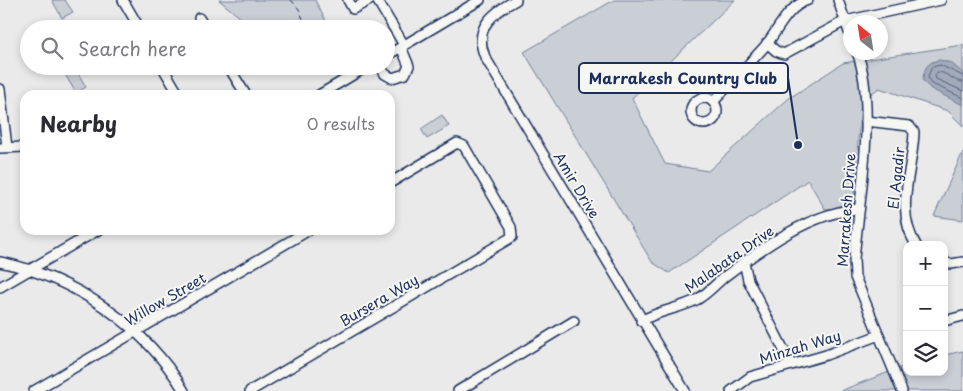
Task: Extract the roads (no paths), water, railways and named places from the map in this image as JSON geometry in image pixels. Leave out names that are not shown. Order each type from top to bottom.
[{"type":"street","points":[[123,0],[135,20]]},
{"type":"street","points":[[348,0],[353,9],[370,0]]},
{"type":"street","points":[[377,0],[388,20]]},
{"type":"street","points":[[395,50],[480,0]]},
{"type":"street","name":"Amir Drive","points":[[516,0],[494,13],[485,24],[481,36],[482,49],[685,391]]},
{"type":"street","points":[[713,102],[767,43],[787,15],[801,2],[808,0]]},
{"type":"street","points":[[838,0],[843,15]]},
{"type":"street","points":[[872,15],[941,0]]},
{"type":"street","points":[[767,43],[776,51],[784,54],[843,22]]},
{"type":"street","points":[[387,75],[392,78],[406,74],[409,66],[395,33]]},
{"type":"street","name":"Marrakesh Drive","points":[[860,60],[863,68],[866,121],[854,259],[856,277],[902,391]]},
{"type":"street","points":[[167,75],[176,90]]},
{"type":"street","points":[[234,75],[243,90]]},
{"type":"street","points":[[327,90],[352,75]]},
{"type":"street","points":[[0,89],[4,148],[20,147]]},
{"type":"street","name":"El Agadir","points":[[866,121],[909,126],[914,132],[904,198],[905,222],[914,241]]},
{"type":"street","name":"Bursera Way","points":[[250,391],[512,237],[512,227],[464,146],[457,143],[395,179]]},
{"type":"street","name":"Malabata Drive","points":[[642,320],[654,313],[683,306],[699,298],[762,249],[826,214],[859,209]]},
{"type":"street","points":[[0,287],[89,235]]},
{"type":"street","name":"Willow Street","points":[[34,391],[301,235]]},
{"type":"street","points":[[0,262],[31,269],[69,285],[136,332],[168,366],[184,391]]},
{"type":"street","points":[[744,262],[748,280],[791,364]]},
{"type":"street","points":[[948,263],[963,262]]},
{"type":"street","points":[[948,320],[963,316]]},
{"type":"street","points":[[458,391],[574,321]]},
{"type":"street","name":"Minzah Way","points":[[731,391],[750,377],[826,354],[879,335]]},
{"type":"water","points":[[940,60],[951,63],[963,73],[963,105],[931,89],[923,81],[927,66],[932,62]]},
{"type":"place","name":"Marrakesh Country Club","points":[[798,145]]}]
